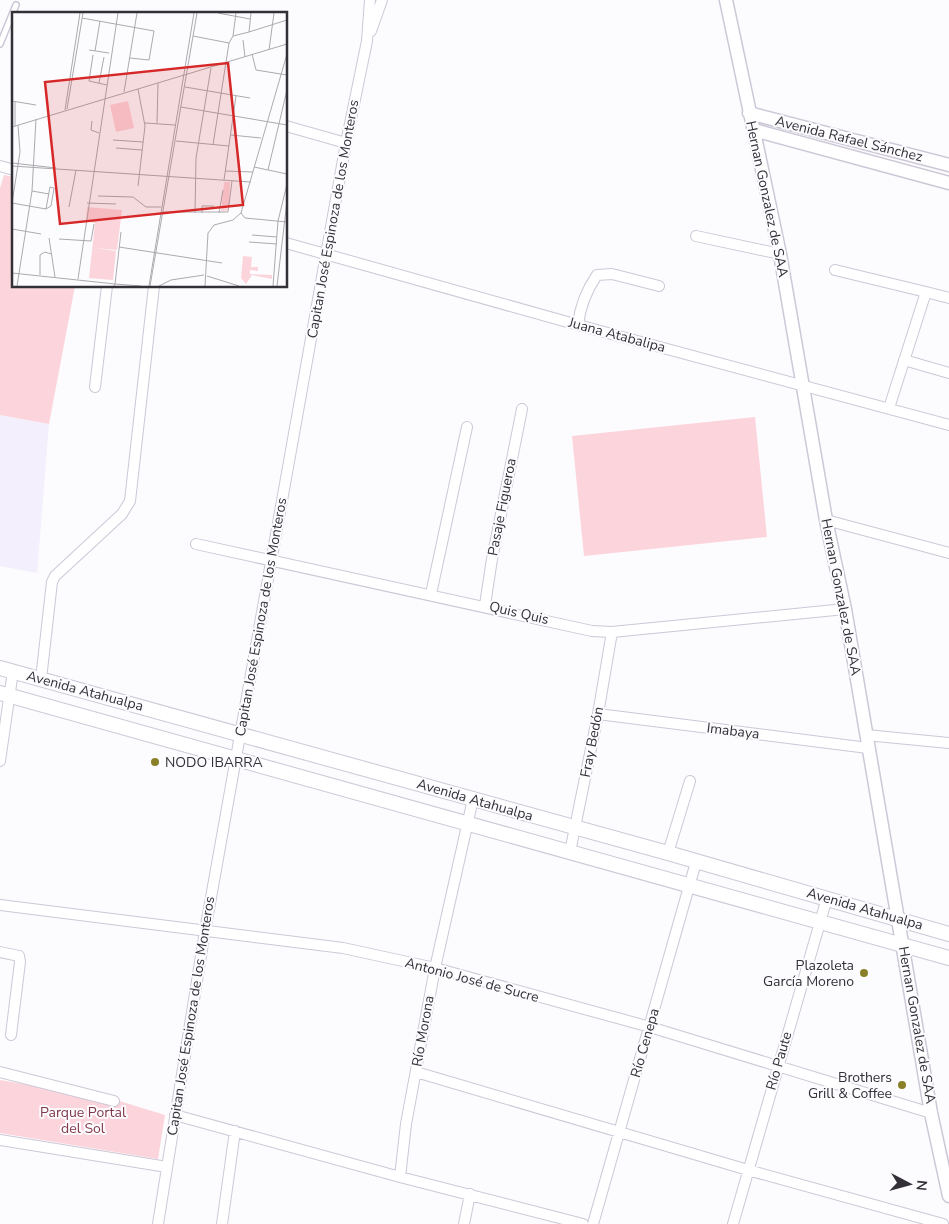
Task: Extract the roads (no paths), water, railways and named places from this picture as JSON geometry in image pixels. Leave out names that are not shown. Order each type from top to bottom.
[{"type":"main road","name":"Avenida Atahualpa","points":[[7,670],[668,853],[949,934]]},
{"type":"main road","name":"Avenida Atahualpa","points":[[5,694],[820,920],[949,958]]},
{"type":"street","name":"Capitan José Espinoza de los Monteros","points":[[158,1224],[204,931],[346,143],[367,41],[370,0]]},
{"type":"street","name":"Capitan José Espinoza de los Monteros","points":[[367,41],[382,0]]},
{"type":"street","name":"Hernan Gonzalez de SAA","points":[[726,0],[748,113],[754,130],[780,254],[826,520],[845,609],[931,1113],[949,1196]]},
{"type":"street","name":"Avenida Rafael Sánchez","points":[[748,113],[949,165]]},
{"type":"street","points":[[288,127],[346,143]]},
{"type":"street","name":"Avenida Rafael Sánchez","points":[[754,130],[949,183]]},
{"type":"street","points":[[696,236],[780,254]]},
{"type":"street","name":"Juana Atabalipa","points":[[288,244],[578,325],[949,424]]},
{"type":"street","points":[[835,270],[949,298]]},
{"type":"street","points":[[578,325],[580,310],[588,289],[598,275],[612,274],[660,286]]},
{"type":"street","points":[[95,387],[108,288]]},
{"type":"street","points":[[41,679],[52,582],[55,576],[122,514],[130,501],[154,288]]},
{"type":"street","points":[[889,408],[926,292]]},
{"type":"street","points":[[904,360],[949,373]]},
{"type":"street","name":"Pasaje Figueroa","points":[[485,605],[490,569],[522,409]]},
{"type":"street","points":[[431,594],[467,427]]},
{"type":"street","points":[[826,520],[949,553]]},
{"type":"street","name":"Quis Quis","points":[[196,544],[485,605],[592,631],[612,632],[845,609]]},
{"type":"street","name":"Fray Bedón","points":[[570,852],[598,714],[612,632]]},
{"type":"street","points":[[0,761],[7,670]]},
{"type":"street","name":"Imabaya","points":[[598,714],[867,741],[949,744]]},
{"type":"street","points":[[668,853],[690,781]]},
{"type":"street","name":"Río Morona","points":[[400,1177],[406,1124],[435,968],[473,799]]},
{"type":"street","name":"Río Cenepa","points":[[593,1224],[696,862]]},
{"type":"street","name":"Río Paute","points":[[733,1224],[827,898]]},
{"type":"street","name":"Antonio José de Sucre","points":[[0,905],[343,948],[435,968],[650,1027],[931,1113]]},
{"type":"street","points":[[0,952],[19,956],[20,962],[12,1035]]},
{"type":"street","points":[[0,1072],[114,1101]]},
{"type":"street","points":[[416,1072],[748,1170],[943,1224]]},
{"type":"street","points":[[175,1115],[400,1177],[584,1224]]},
{"type":"street","points":[[222,1224],[235,1131]]},
{"type":"street","points":[[0,1140],[167,1167]]},
{"type":"street","points":[[464,1224],[470,1194]]},
{"type":"lane","points":[[13,12],[16,5]]},
{"type":"lane","points":[[0,44],[12,15]]},
{"type":"place","name":"NODO IBARRA","points":[[155,762]]},
{"type":"place","name":"Plazoleta García Moreno","points":[[864,973]]},
{"type":"place","name":"Brothers Grill & Coffee","points":[[902,1085]]},
{"type":"park label","name":"Parque Portal del Sol","points":[[83,1120]]}]
